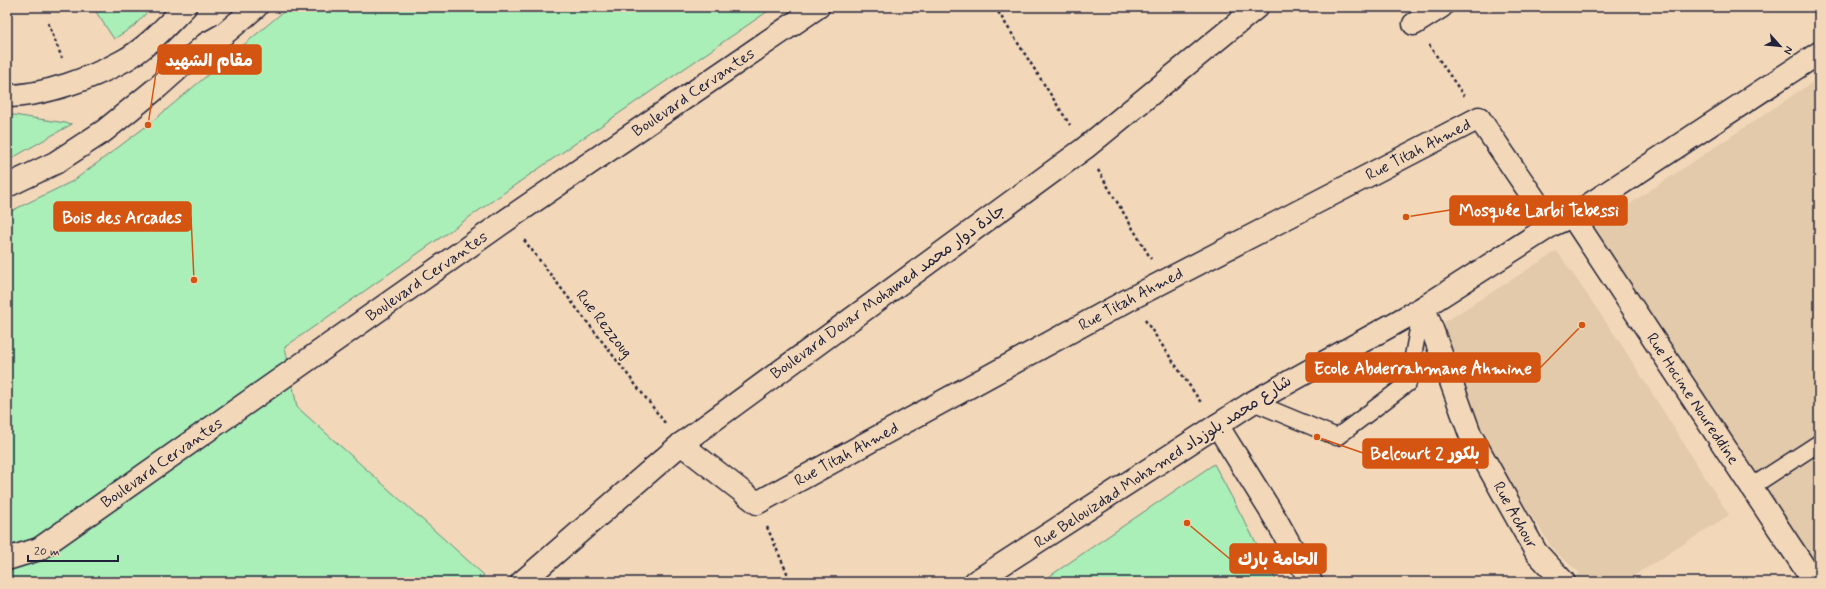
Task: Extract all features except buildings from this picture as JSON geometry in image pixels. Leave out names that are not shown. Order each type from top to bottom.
[{"type":"street","points":[[7,96],[43,92],[69,84],[124,61],[156,37],[185,7]]},
{"type":"street","points":[[206,44],[213,32],[238,7]]},
{"type":"street","points":[[7,186],[55,163],[104,131],[158,87],[206,44],[224,34],[256,7]]},
{"type":"street","name":"Boulevard Cervantes","points":[[7,559],[39,549],[508,219],[818,7]]},
{"type":"street","name":"Boulevard Douar Mohamed جادة دوار محمد","points":[[522,582],[681,444],[1085,148],[1257,7]]},
{"type":"street","points":[[1414,24],[1441,7]]},
{"type":"street","name":"Rue Belouizdad Mohamed شارع محمد بلوزداد","points":[[975,582],[1253,402],[1423,307],[1552,225],[1572,216],[1819,53]]},
{"type":"street","name":"Rue Titah Ahmed","points":[[757,503],[1130,299],[1479,118],[1552,225]]},
{"type":"street","name":"Rue Hocine Noureddine","points":[[1572,216],[1752,486],[1814,582]]},
{"type":"street","name":"Rue Achour","points":[[1423,307],[1470,434],[1536,552],[1564,582]]},
{"type":"street","points":[[1217,425],[1275,518],[1311,582]]},
{"type":"street","points":[[681,444],[757,503]]},
{"type":"lane","points":[[1253,402],[1337,437],[1408,383],[1423,307]]},
{"type":"lane","points":[[1752,486],[1819,443]]},
{"type":"path","points":[[48,23],[68,73],[69,84]]},
{"type":"path","points":[[1414,24],[1479,118]]},
{"type":"path","name":"Rue Rezzoug","points":[[508,219],[681,444]]},
{"type":"path","points":[[1130,299],[1217,425]]},
{"type":"path","points":[[757,503],[791,582]]},
{"type":"shaded area","points":[[1819,78],[1819,572],[1592,229]]},
{"type":"shaded area","points":[[1557,251],[1619,341],[1729,515],[1624,582],[1575,582],[1572,578],[1580,573],[1555,552],[1477,432],[1435,328]]},
{"type":"green space","points":[[101,7],[152,7],[134,26],[114,39],[96,12]]},
{"type":"green space","points":[[289,7],[774,7],[525,178],[285,347],[297,407],[484,575],[476,582],[7,582],[7,213],[73,181],[148,125]]},
{"type":"green space","points":[[7,114],[72,124],[7,161]]},
{"type":"green space","points":[[1214,464],[1277,582],[1041,582]]},
{"type":"place","name":"مقام الشهيد","points":[[148,125]]},
{"type":"place","name":"Mosquée Larbi Tebessi","points":[[1406,217]]},
{"type":"place","name":"Bois des Arcades","points":[[194,280]]},
{"type":"place","name":"Ecole Abderrahmane Ahmine","points":[[1582,325]]},
{"type":"place","name":"Belcourt 2 بلكور","points":[[1317,437]]},
{"type":"place","name":"الحامة بارك","points":[[1187,523]]}]
